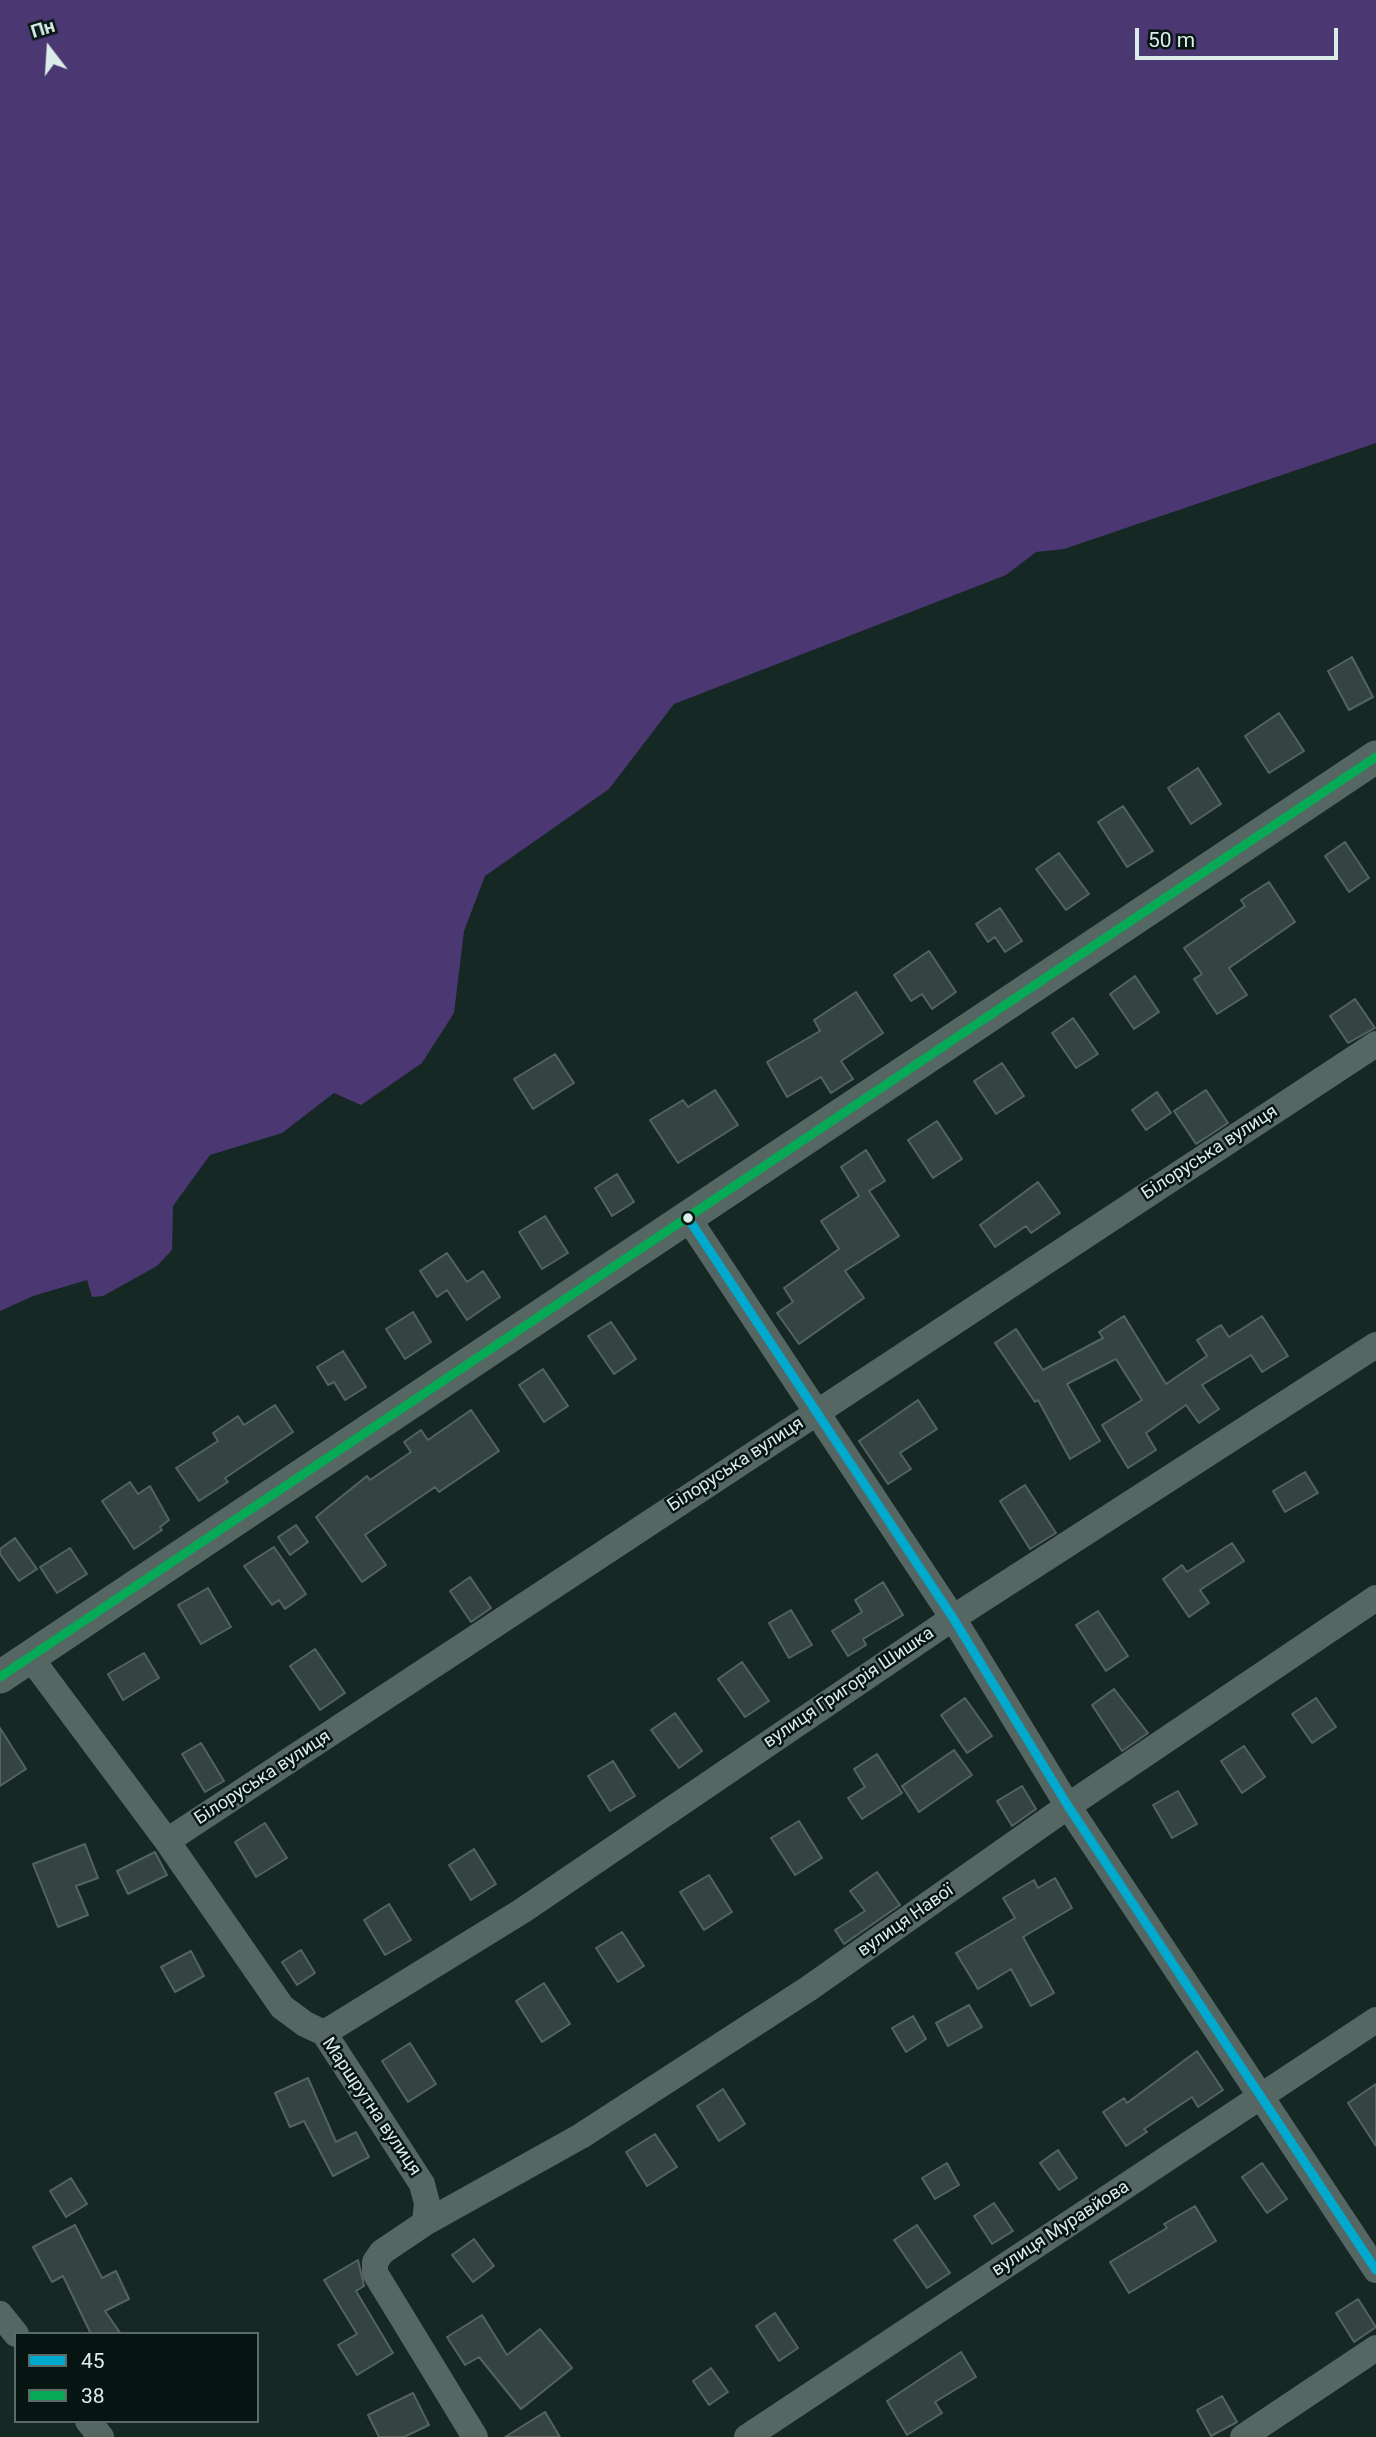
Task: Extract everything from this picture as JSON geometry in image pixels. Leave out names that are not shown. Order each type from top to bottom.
[{"type":"street","points":[[0,1677],[1376,757]]},
{"type":"street","name":"Білоруська вулиця","points":[[167,1841],[1376,1044]]},
{"type":"street","points":[[688,1218],[953,1618],[1068,1806],[1376,2270]]},
{"type":"street","name":"вулиця Григорія Шишка","points":[[324,2033],[522,1911],[953,1618],[1376,1345]]},
{"type":"street","name":"вулиця Навої","points":[[425,2223],[581,2136],[808,1989],[1068,1806],[1376,1598]]},
{"type":"street","name":"Маршрутна вулиця","points":[[30,1657],[167,1841],[282,2007],[305,2024],[324,2033],[422,2184],[427,2203],[425,2223]]},
{"type":"street","name":"вулиця Муравйова","points":[[747,2437],[1376,2020]]},
{"type":"street","points":[[425,2223],[382,2252],[375,2262],[375,2273],[475,2437]]},
{"type":"street","points":[[0,2314],[14,2332]]},
{"type":"street","points":[[1243,2437],[1376,2348]]},
{"type":"street","points":[[90,2423],[101,2437]]},
{"type":"shaded area","points":[[0,0],[1376,0],[1376,443],[1064,549],[1036,552],[1006,575],[674,704],[609,789],[485,876],[464,931],[454,1013],[422,1063],[361,1105],[334,1093],[282,1133],[210,1155],[173,1206],[172,1250],[157,1266],[103,1296],[92,1297],[87,1280],[33,1296],[0,1311]]},
{"type":"building","points":[[1352,657],[1373,697],[1349,710],[1328,671]]},
{"type":"building","points":[[1279,713],[1304,751],[1269,773],[1245,736]]},
{"type":"building","points":[[1198,768],[1221,804],[1191,824],[1168,788]]},
{"type":"building","points":[[1123,806],[1153,851],[1127,867],[1098,822]]},
{"type":"building","points":[[1345,842],[1369,878],[1349,892],[1325,856]]},
{"type":"building","points":[[1059,853],[1089,894],[1066,910],[1036,869]]},
{"type":"building","points":[[1269,882],[1295,922],[1229,968],[1247,995],[1217,1014],[1194,979],[1202,974],[1184,948],[1245,906],[1241,900]]},
{"type":"building","points":[[1000,908],[1022,941],[1005,952],[995,937],[988,942],[976,924]]},
{"type":"building","points":[[929,951],[956,992],[932,1009],[922,994],[911,1001],[894,975]]},
{"type":"building","points":[[1135,976],[1159,1012],[1134,1029],[1110,994]]},
{"type":"building","points":[[856,992],[883,1033],[841,1061],[853,1079],[831,1093],[821,1077],[787,1097],[767,1062],[820,1031],[814,1020]]},
{"type":"building","points":[[1355,999],[1375,1028],[1348,1043],[1330,1016]]},
{"type":"building","points":[[1073,1018],[1098,1054],[1076,1068],[1052,1033]]},
{"type":"building","points":[[555,1054],[574,1083],[533,1109],[514,1079]]},
{"type":"building","points":[[1002,1063],[1024,1096],[996,1114],[974,1081]]},
{"type":"building","points":[[715,1090],[738,1125],[678,1163],[650,1120],[683,1100],[688,1107]]},
{"type":"building","points":[[1206,1090],[1228,1123],[1196,1144],[1174,1111]]},
{"type":"building","points":[[1157,1092],[1171,1113],[1146,1130],[1132,1110]]},
{"type":"building","points":[[937,1121],[962,1159],[933,1178],[908,1140]]},
{"type":"building","points":[[866,1150],[885,1181],[869,1191],[899,1236],[845,1271],[864,1298],[799,1344],[777,1313],[793,1302],[784,1288],[839,1249],[821,1221],[859,1196],[841,1167]]},
{"type":"building","points":[[617,1174],[634,1202],[612,1216],[595,1188]]},
{"type":"building","points":[[1038,1182],[1060,1213],[1031,1233],[1026,1226],[995,1247],[980,1225]]},
{"type":"building","points":[[545,1216],[568,1253],[542,1269],[519,1232]]},
{"type":"building","points":[[447,1253],[467,1282],[483,1271],[500,1297],[467,1320],[447,1290],[437,1297],[420,1271]]},
{"type":"building","points":[[413,1312],[431,1342],[405,1359],[386,1329]]},
{"type":"building","points":[[1124,1316],[1166,1384],[1207,1356],[1197,1340],[1221,1325],[1229,1337],[1262,1316],[1288,1356],[1262,1372],[1251,1355],[1202,1385],[1219,1409],[1199,1423],[1186,1405],[1146,1433],[1156,1450],[1128,1468],[1102,1425],[1142,1400],[1116,1359],[1067,1384],[1100,1441],[1070,1459],[1038,1400],[1035,1402],[995,1343],[1016,1329],[1043,1370],[1103,1338],[1099,1332]]},
{"type":"building","points":[[611,1322],[636,1359],[614,1374],[588,1336]]},
{"type":"building","points":[[343,1351],[366,1387],[345,1400],[334,1382],[328,1385],[317,1367]]},
{"type":"building","points":[[543,1369],[568,1406],[544,1422],[519,1385]]},
{"type":"building","points":[[918,1400],[937,1429],[900,1453],[911,1469],[888,1484],[859,1441]]},
{"type":"building","points":[[275,1405],[293,1432],[225,1478],[228,1482],[199,1501],[176,1468],[218,1441],[213,1433],[238,1416],[244,1425]]},
{"type":"building","points":[[471,1410],[499,1451],[439,1492],[435,1487],[365,1535],[386,1565],[362,1582],[316,1517],[367,1476],[370,1480],[411,1452],[404,1442],[421,1430],[428,1440]]},
{"type":"building","points":[[1305,1472],[1318,1493],[1285,1512],[1273,1491]]},
{"type":"building","points":[[130,1482],[138,1494],[150,1486],[169,1520],[160,1527],[162,1530],[134,1549],[102,1501]]},
{"type":"building","points":[[1025,1485],[1056,1533],[1030,1549],[1000,1501]]},
{"type":"building","points":[[296,1525],[308,1542],[290,1555],[278,1537]]},
{"type":"building","points":[[15,1538],[37,1569],[19,1581],[0,1554],[0,1549]]},
{"type":"building","points":[[1232,1543],[1244,1561],[1200,1590],[1209,1603],[1189,1617],[1163,1579],[1182,1565],[1187,1572]]},
{"type":"building","points":[[274,1547],[306,1594],[285,1609],[279,1600],[272,1605],[244,1566]]},
{"type":"building","points":[[70,1548],[87,1574],[57,1593],[40,1567]]},
{"type":"building","points":[[470,1577],[491,1608],[471,1622],[450,1591]]},
{"type":"building","points":[[883,1582],[903,1615],[863,1639],[866,1645],[848,1656],[832,1631],[862,1612],[855,1600]]},
{"type":"building","points":[[208,1588],[231,1627],[201,1644],[178,1605]]},
{"type":"building","points":[[791,1610],[812,1645],[789,1658],[769,1623]]},
{"type":"building","points":[[1098,1611],[1128,1656],[1106,1671],[1076,1625]]},
{"type":"building","points":[[315,1649],[345,1693],[320,1710],[290,1666]]},
{"type":"building","points":[[144,1653],[159,1678],[123,1700],[108,1674]]},
{"type":"building","points":[[742,1662],[769,1701],[745,1717],[718,1679]]},
{"type":"building","points":[[1114,1689],[1148,1733],[1122,1751],[1092,1705]]},
{"type":"building","points":[[965,1698],[992,1736],[967,1753],[941,1715]]},
{"type":"building","points":[[1316,1698],[1336,1727],[1312,1743],[1292,1714]]},
{"type":"building","points":[[675,1713],[702,1751],[679,1768],[651,1730]]},
{"type":"building","points":[[0,1728],[26,1769],[0,1786]]},
{"type":"building","points":[[201,1743],[224,1781],[205,1792],[182,1754]]},
{"type":"building","points":[[1244,1746],[1265,1777],[1242,1793],[1221,1761]]},
{"type":"building","points":[[954,1750],[972,1775],[919,1812],[902,1786]]},
{"type":"building","points":[[877,1754],[902,1793],[862,1819],[848,1798],[865,1787],[854,1769]]},
{"type":"building","points":[[613,1761],[635,1796],[610,1811],[588,1776]]},
{"type":"building","points":[[1022,1786],[1036,1809],[1012,1826],[997,1801]]},
{"type":"building","points":[[1178,1791],[1197,1824],[1172,1838],[1153,1805]]},
{"type":"building","points":[[799,1821],[822,1858],[795,1875],[771,1838]]},
{"type":"building","points":[[265,1823],[287,1858],[256,1877],[235,1842]]},
{"type":"building","points":[[85,1844],[98,1878],[76,1886],[88,1915],[58,1927],[33,1864]]},
{"type":"building","points":[[474,1849],[496,1884],[471,1900],[449,1865]]},
{"type":"building","points":[[155,1852],[167,1875],[128,1894],[117,1871]]},
{"type":"building","points":[[877,1872],[900,1905],[844,1944],[835,1930],[865,1911],[850,1891]]},
{"type":"building","points":[[709,1875],[732,1912],[704,1930],[680,1892]]},
{"type":"building","points":[[1055,1878],[1072,1908],[1023,1937],[1054,1993],[1031,2006],[1011,1969],[978,1989],[956,1953],[1015,1918],[1003,1898],[1034,1880],[1038,1888]]},
{"type":"building","points":[[389,1904],[411,1940],[385,1955],[364,1920]]},
{"type":"building","points":[[622,1932],[644,1966],[618,1982],[596,1948]]},
{"type":"building","points":[[301,1950],[315,1973],[297,1985],[282,1962]]},
{"type":"building","points":[[191,1951],[204,1976],[175,1992],[161,1967]]},
{"type":"building","points":[[544,1983],[570,2024],[542,2042],[516,2001]]},
{"type":"building","points":[[969,2005],[982,2027],[948,2046],[936,2023]]},
{"type":"building","points":[[913,2016],[926,2039],[906,2052],[892,2028]]},
{"type":"building","points":[[410,2043],[436,2084],[408,2102],[382,2061]]},
{"type":"building","points":[[1197,2051],[1223,2090],[1198,2107],[1192,2097],[1144,2129],[1147,2132],[1126,2146],[1103,2112],[1124,2098],[1127,2103]]},
{"type":"building","points":[[308,2078],[336,2142],[356,2132],[369,2157],[333,2176],[304,2121],[290,2127],[275,2093]]},
{"type":"building","points":[[1376,2084],[1376,2146],[1348,2103]]},
{"type":"building","points":[[723,2089],[745,2124],[719,2141],[697,2106]]},
{"type":"building","points":[[655,2134],[677,2167],[647,2186],[626,2152]]},
{"type":"building","points":[[1058,2150],[1077,2178],[1059,2190],[1040,2163]]},
{"type":"building","points":[[947,2163],[959,2185],[935,2199],[922,2178]]},
{"type":"building","points":[[1262,2163],[1287,2199],[1267,2213],[1242,2177]]},
{"type":"building","points":[[71,2178],[87,2204],[66,2217],[50,2191]]},
{"type":"building","points":[[994,2203],[1013,2231],[992,2244],[974,2216]]},
{"type":"building","points":[[1195,2206],[1216,2241],[1129,2293],[1110,2262],[1167,2228],[1164,2224]]},
{"type":"building","points":[[75,2225],[102,2278],[116,2271],[129,2299],[105,2311],[120,2332],[90,2332],[63,2276],[52,2282],[33,2247]]},
{"type":"building","points":[[917,2225],[950,2273],[927,2288],[894,2240]]},
{"type":"building","points":[[474,2239],[494,2266],[473,2282],[452,2255]]},
{"type":"building","points":[[358,2260],[364,2286],[356,2291],[393,2353],[357,2375],[338,2345],[357,2334],[324,2280]]},
{"type":"building","points":[[1358,2299],[1376,2327],[1354,2342],[1336,2313]]},
{"type":"building","points":[[775,2313],[798,2348],[779,2361],[756,2326]]},
{"type":"building","points":[[482,2315],[507,2355],[540,2329],[572,2368],[521,2409],[479,2357],[465,2365],[447,2337]]},
{"type":"building","points":[[961,2352],[976,2377],[935,2402],[942,2413],[907,2435],[887,2401]]},
{"type":"building","points":[[711,2368],[728,2392],[709,2405],[693,2381]]},
{"type":"building","points":[[413,2393],[429,2425],[404,2437],[379,2437],[368,2415]]},
{"type":"building","points":[[1222,2396],[1237,2422],[1211,2436],[1197,2410]]},
{"type":"building","points":[[545,2412],[560,2437],[505,2437]]},
{"type":"transit line","name":"38","points":[[0,1677],[1376,757]]},
{"type":"transit line","name":"45","points":[[688,1218],[953,1618],[1068,1806],[1376,2270]]}]
